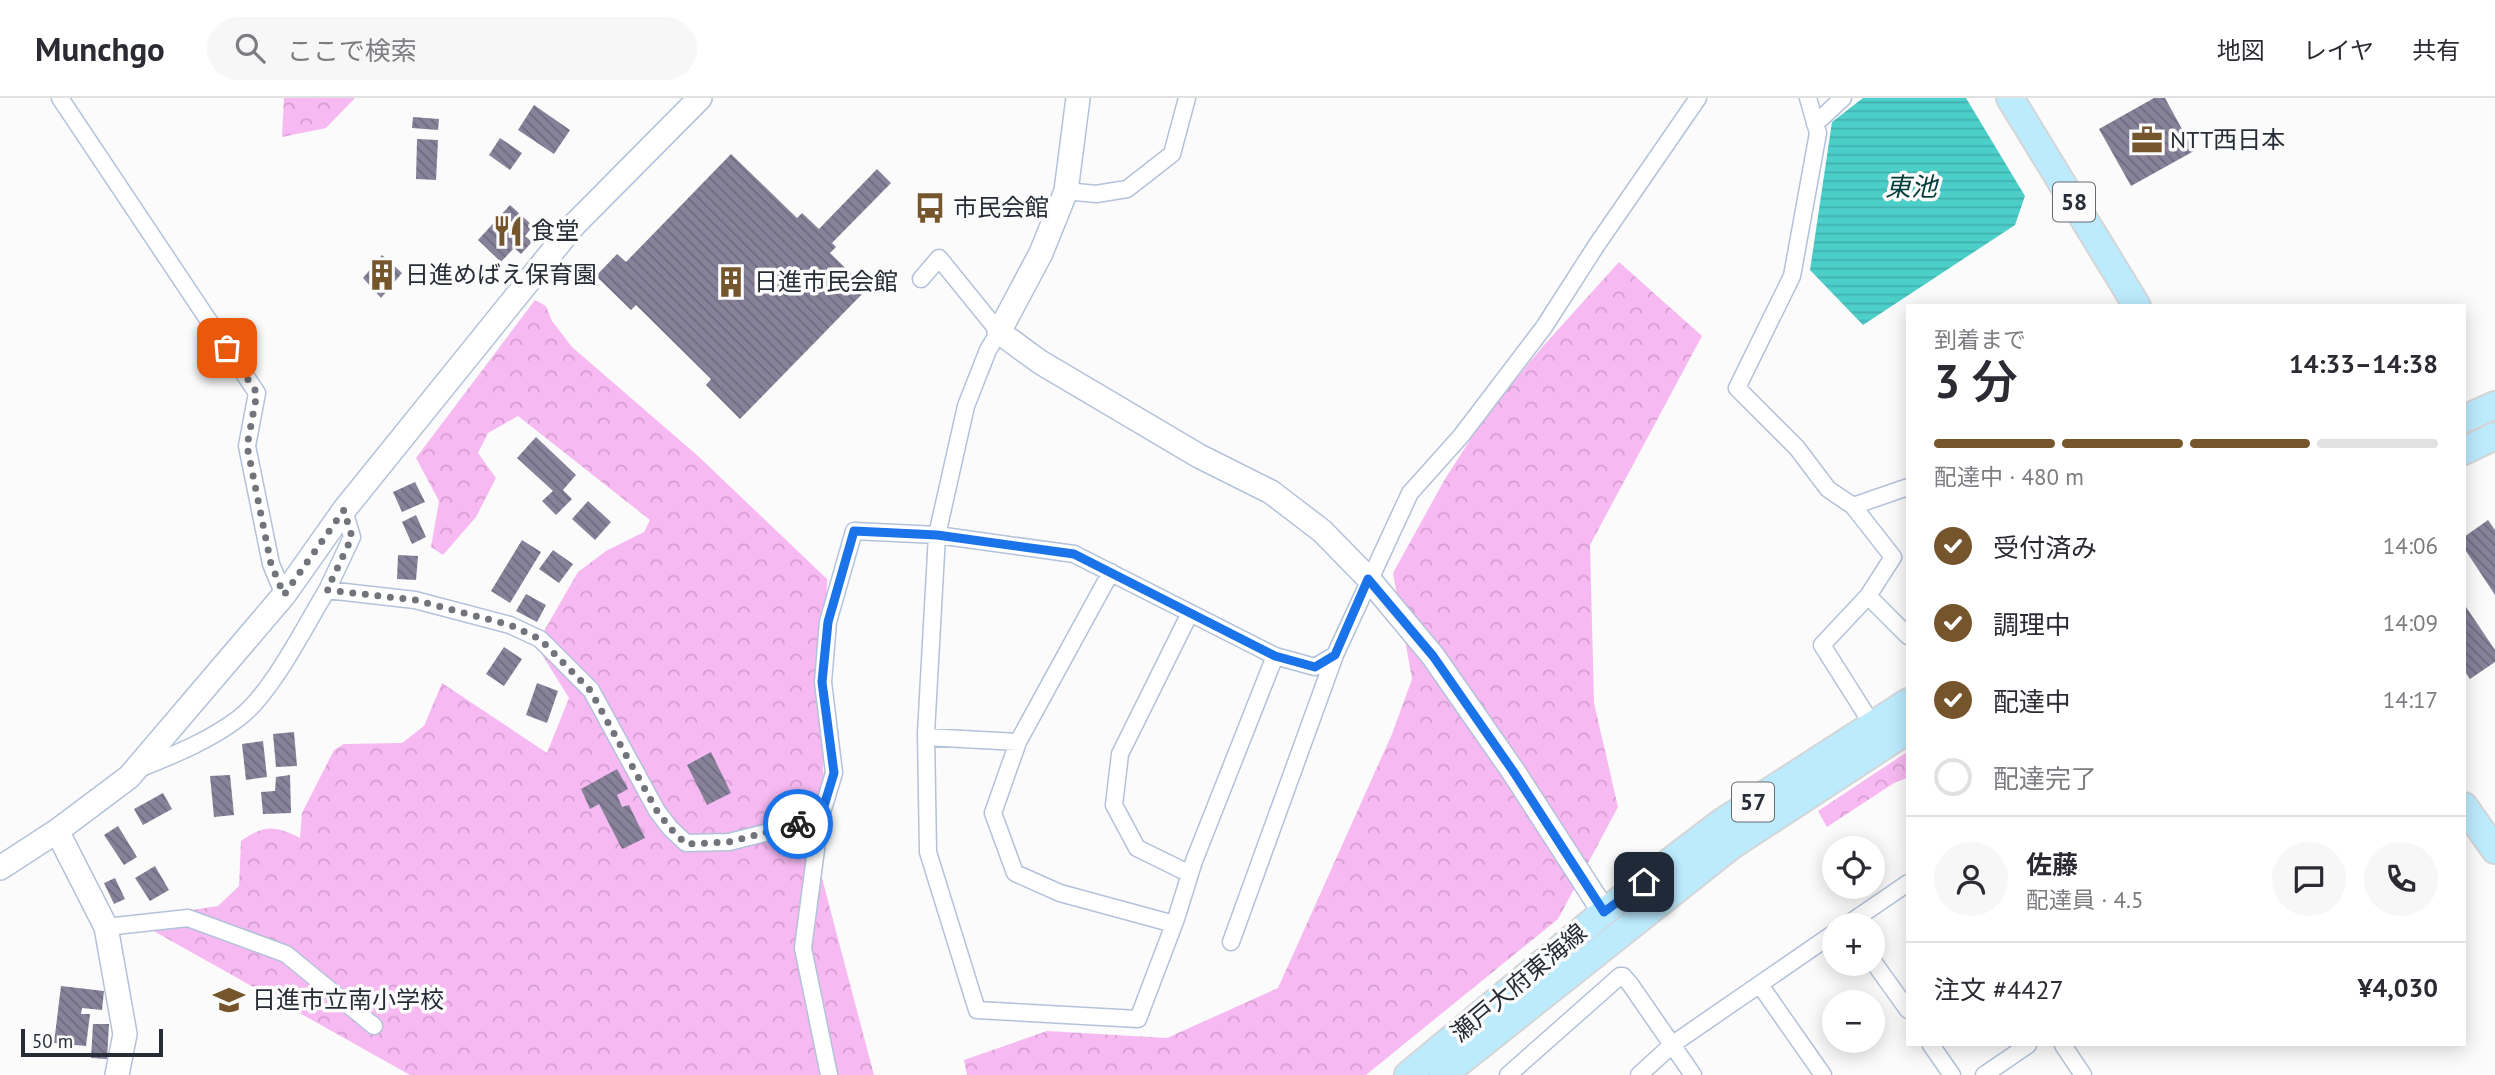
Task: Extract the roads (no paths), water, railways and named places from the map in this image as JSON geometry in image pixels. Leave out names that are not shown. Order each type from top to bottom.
[{"type":"main road","name":"58","points":[[2010,98],[2136,304]]},
{"type":"main road","points":[[2466,418],[2495,405]]},
{"type":"main road","points":[[2466,450],[2495,436]]},
{"type":"main road","name":"瀬戸大府東海線","points":[[1408,1075],[1604,912],[1722,822],[1906,703]]},
{"type":"main road","name":"瀬戸大府東海線","points":[[1443,1075],[1731,846],[1906,731]]},
{"type":"main road","points":[[2466,809],[2495,850]]},
{"type":"street","points":[[60,98],[257,393],[247,446],[271,564],[284,595]]},
{"type":"street","points":[[0,868],[57,831],[134,771],[284,595],[344,510],[573,226],[700,98]]},
{"type":"street","points":[[1078,98],[1066,191],[1041,253],[988,350],[966,406],[937,535],[926,737],[928,852],[977,1010],[1139,1019],[1190,874],[1275,656]]},
{"type":"street","points":[[1066,191],[1096,194],[1127,189],[1172,154],[1187,98]]},
{"type":"street","points":[[1231,942],[1335,655],[1410,493],[1461,436],[1545,327],[1596,246],[1698,98]]},
{"type":"street","points":[[1808,98],[1818,133],[1792,276],[1737,388],[1797,448],[1828,489],[1853,506],[1893,557],[1868,596],[1822,645],[1872,724]]},
{"type":"street","points":[[1815,124],[1843,98]]},
{"type":"street","points":[[921,279],[939,258],[999,332],[1040,362],[1199,456],[1271,492],[1322,531],[1368,579],[1433,656],[1513,771],[1604,912]]},
{"type":"street","points":[[1853,506],[1906,488]]},
{"type":"street","points":[[134,771],[193,747],[241,717],[270,684],[327,590],[352,537],[344,510]]},
{"type":"street","points":[[829,1075],[803,948],[820,819],[834,773],[822,682],[828,622],[854,531],[937,535],[1074,554],[1275,656],[1315,667],[1335,655]]},
{"type":"street","points":[[1111,572],[1018,742],[993,813],[1016,873],[1060,893],[1174,924]]},
{"type":"street","points":[[327,590],[415,600],[510,625],[540,639],[590,690],[657,811],[686,844],[729,842],[820,819]]},
{"type":"street","points":[[1868,596],[1906,634]]},
{"type":"street","points":[[1190,613],[1120,754],[1114,805],[1137,848],[1190,874]]},
{"type":"street","points":[[926,737],[1018,742]]},
{"type":"street","points":[[57,831],[106,928],[125,1034],[117,1075]]},
{"type":"street","points":[[1864,913],[1906,884]]},
{"type":"street","points":[[106,928],[188,918],[286,954],[374,1026]]},
{"type":"street","points":[[1639,1075],[1673,1044],[1822,941]]},
{"type":"street","points":[[1508,1075],[1620,976],[1630,985],[1693,1075]]},
{"type":"street","points":[[1884,976],[1906,1007]]},
{"type":"street","points":[[1760,985],[1823,1075]]},
{"type":"street","points":[[1932,1046],[1952,1075]]},
{"type":"street","points":[[1984,1075],[2027,1046]]},
{"type":"street","points":[[2064,1046],[2083,1075]]},
{"type":"water","name":"東池","points":[[1863,98],[1966,98],[2025,196],[2015,225],[1863,325],[1810,270],[1832,122]]},
{"type":"place","name":"NTT西日本","points":[[2147,140]]},
{"type":"place","name":"市民会館","points":[[930,208]]},
{"type":"place","name":"食堂","points":[[508,231]]},
{"type":"place","name":"日進めばえ保育園","points":[[382,275]]},
{"type":"place","name":"日進市民会館","points":[[731,282]]},
{"type":"place","name":"日進市立南小学校","points":[[229,1000]]}]
